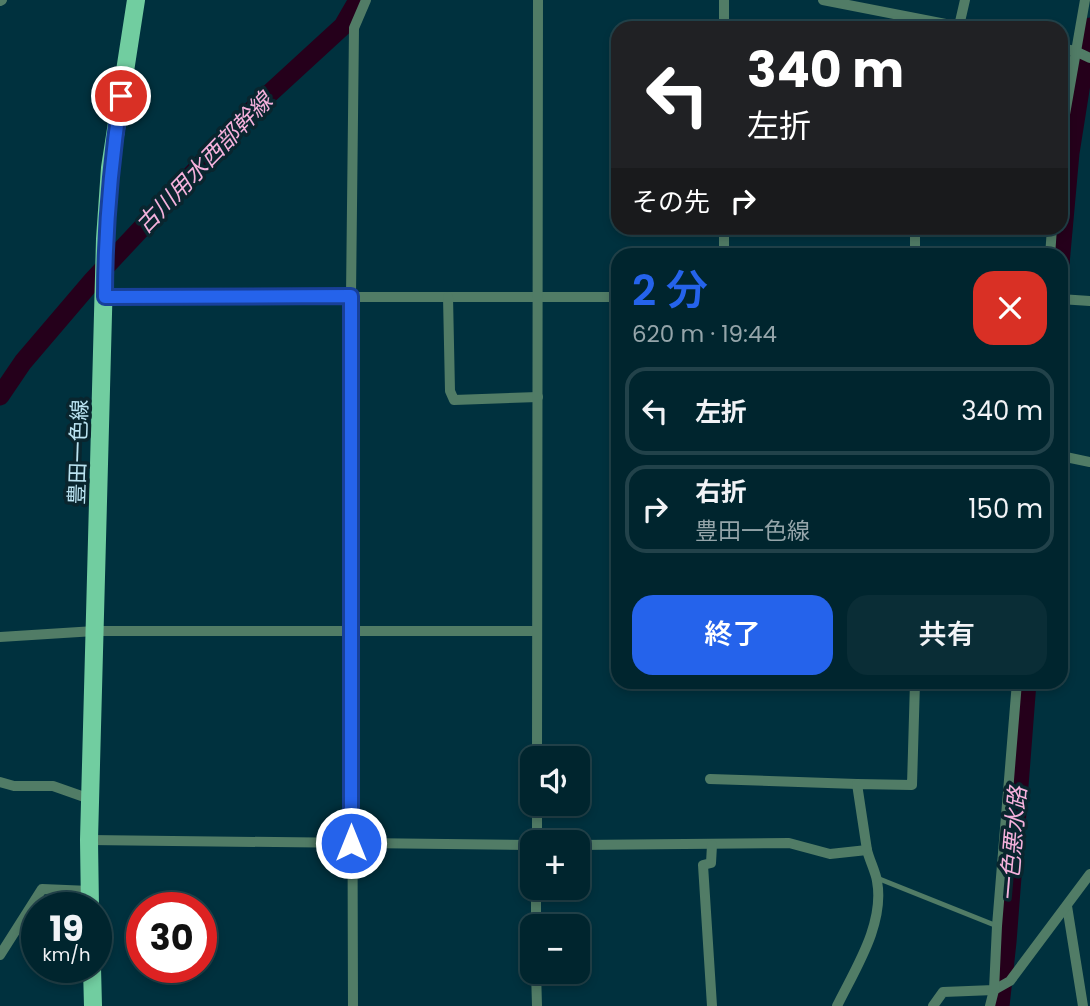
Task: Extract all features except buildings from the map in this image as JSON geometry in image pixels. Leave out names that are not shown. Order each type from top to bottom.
[{"type":"main road","name":"豊田一色線","points":[[90,892],[105,239],[110,168],[136,0]]},
{"type":"main road","points":[[92,983],[93,1006]]},
{"type":"street","points":[[353,1006],[351,296],[354,28],[366,0]]},
{"type":"street","points":[[537,746],[538,0]]},
{"type":"street","points":[[724,0],[724,21]]},
{"type":"street","points":[[824,0],[869,4],[912,21]]},
{"type":"street","points":[[963,21],[965,0]]},
{"type":"street","points":[[1068,94],[1085,0]]},
{"type":"street","points":[[1068,50],[1090,58]]},
{"type":"street","points":[[105,297],[611,297]]},
{"type":"street","points":[[449,297],[450,391],[454,400],[538,397]]},
{"type":"street","points":[[1068,300],[1090,301]]},
{"type":"street","points":[[1068,457],[1090,462]]},
{"type":"street","points":[[0,637],[95,631],[537,631]]},
{"type":"street","points":[[710,779],[912,785],[915,689]]},
{"type":"street","points":[[990,1006],[994,990],[1016,689]]},
{"type":"street","points":[[0,782],[14,786],[52,786],[90,799]]},
{"type":"street","points":[[837,1006],[875,922],[878,899],[877,878],[867,850],[857,784]]},
{"type":"street","points":[[89,840],[520,845]]},
{"type":"street","points":[[590,845],[789,844],[830,854],[867,850]]},
{"type":"street","points":[[712,845],[711,863],[704,864],[712,1006]]},
{"type":"street","points":[[933,1006],[943,992],[994,990],[1010,982],[1090,874]]},
{"type":"street","points":[[1067,906],[1083,1006]]},
{"type":"street","points":[[0,955],[21,922]]},
{"type":"street","points":[[536,984],[537,1006]]},
{"type":"lane","points":[[877,878],[997,926]]},
{"type":"waterway","name":"古川用水西部幹線","points":[[0,396],[23,362],[93,280],[257,105],[343,26],[358,0]]},
{"type":"waterway","name":"一色悪水路","points":[[1068,175],[1090,27]]},
{"type":"waterway","name":"一色悪水路","points":[[1061,248],[1063,235]]},
{"type":"waterway","name":"一色悪水路","points":[[1000,1006],[1026,689]]},
{"type":"route","points":[[121,96],[110,168],[105,239],[105,297],[351,296],[351,843]]}]
